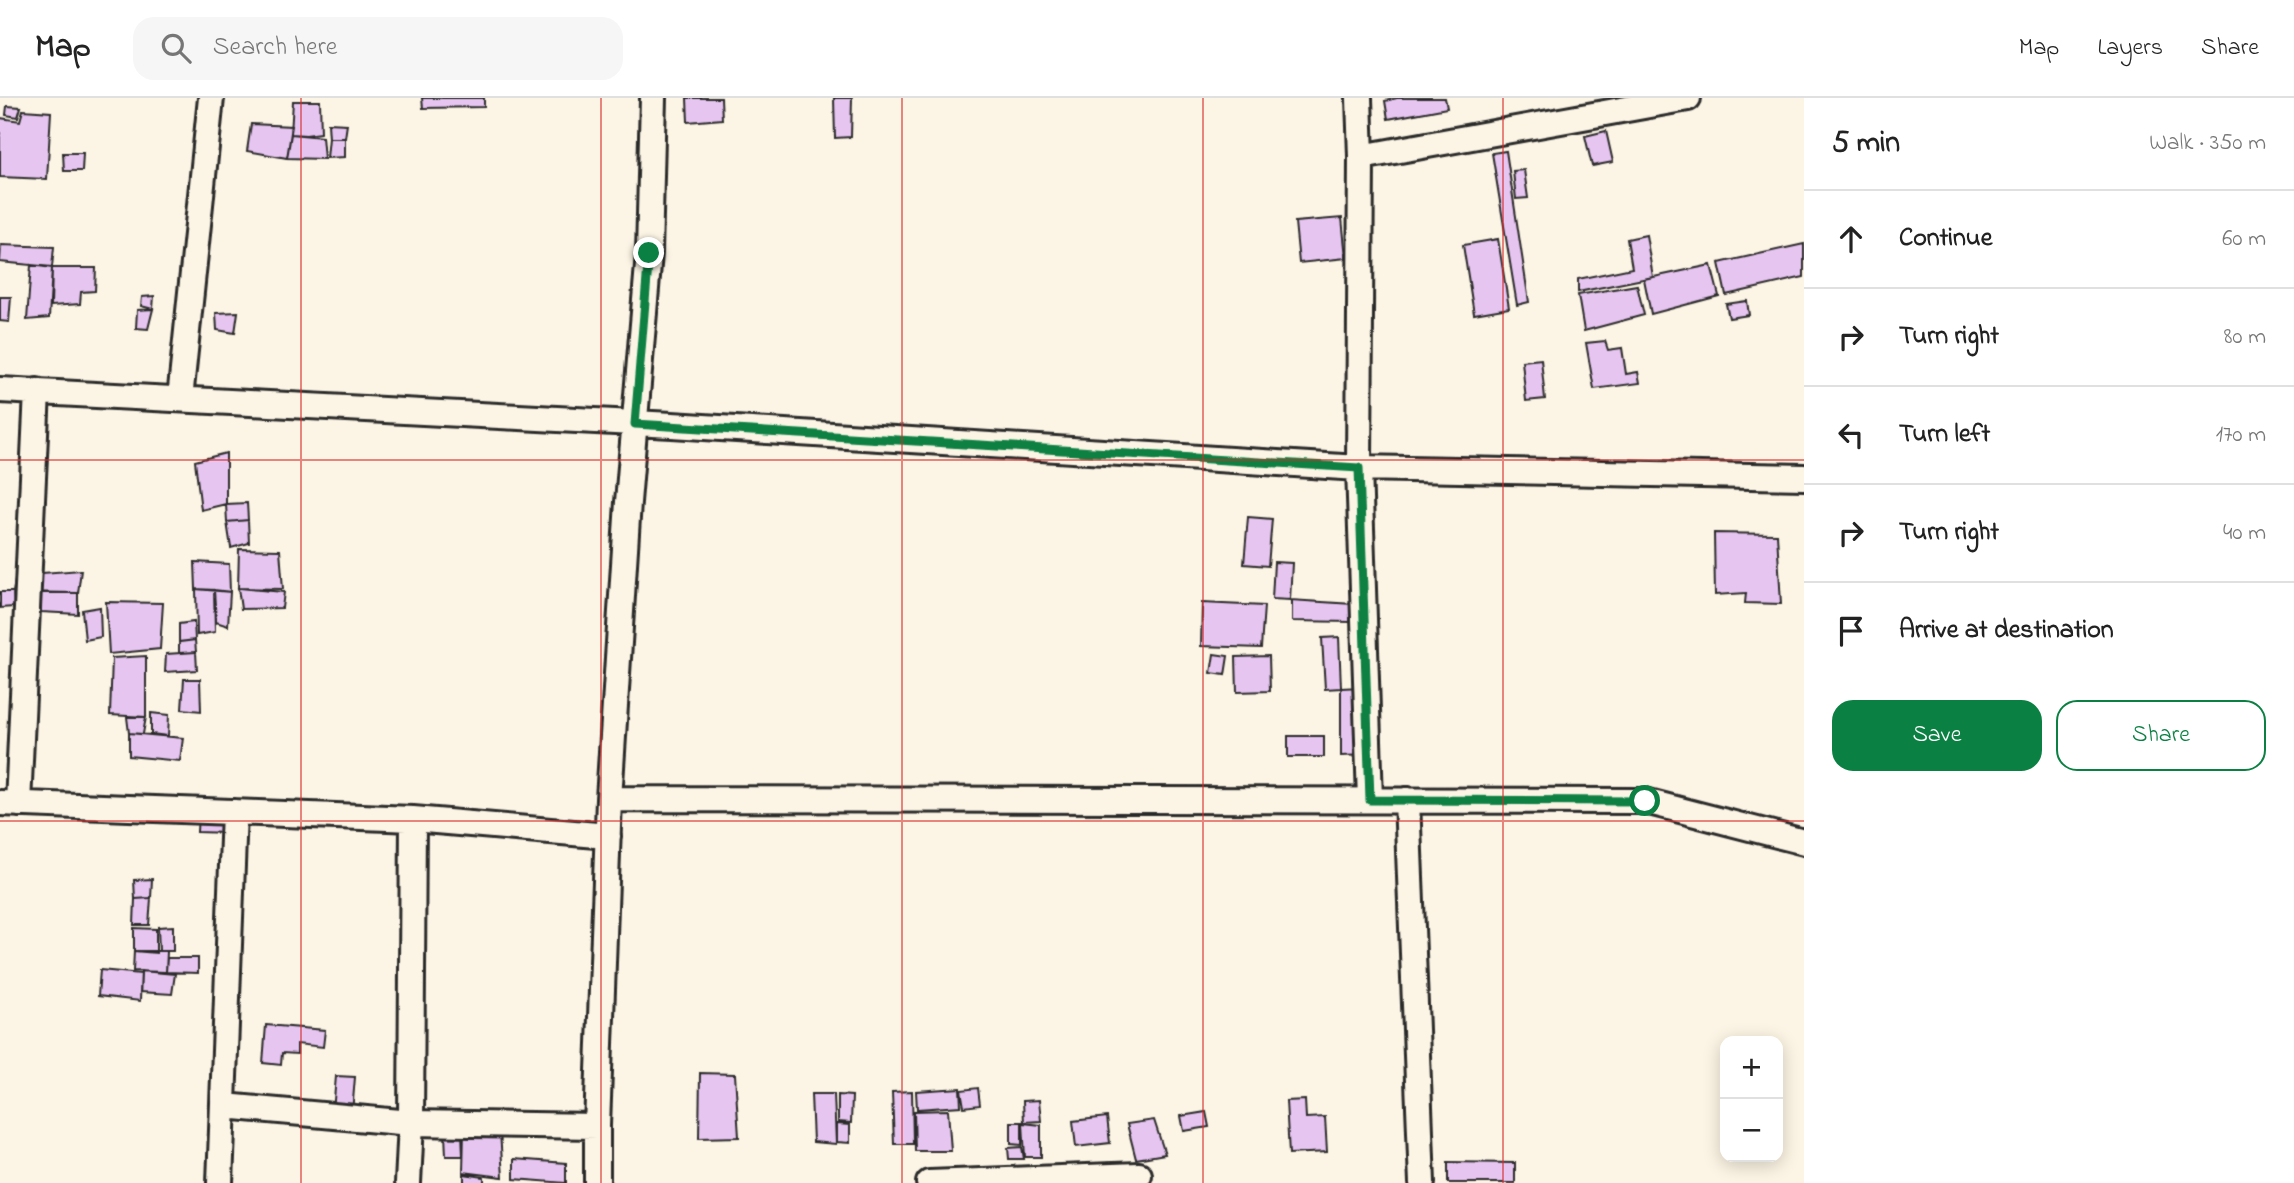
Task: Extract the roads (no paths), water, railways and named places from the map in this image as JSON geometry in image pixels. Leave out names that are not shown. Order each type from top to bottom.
[{"type":"street","points":[[180,399],[211,98]]},
{"type":"street","points":[[597,1183],[609,799],[649,253],[653,98]]},
{"type":"street","points":[[1359,98],[1359,468],[1370,800]]},
{"type":"street","points":[[1361,157],[1688,98]]},
{"type":"street","points":[[0,390],[635,424],[1359,468],[1804,477]]},
{"type":"street","points":[[37,391],[9,803],[413,820],[608,836]]},
{"type":"street","points":[[609,799],[1645,801],[1804,842]]},
{"type":"street","points":[[1406,800],[1422,1183]]},
{"type":"street","points":[[220,1183],[225,1106],[234,811]]},
{"type":"street","points":[[408,1183],[411,1124],[413,820]]},
{"type":"street","points":[[225,1106],[411,1124],[597,1126]]},
{"type":"street","points":[[929,1183],[1139,1175]]}]
